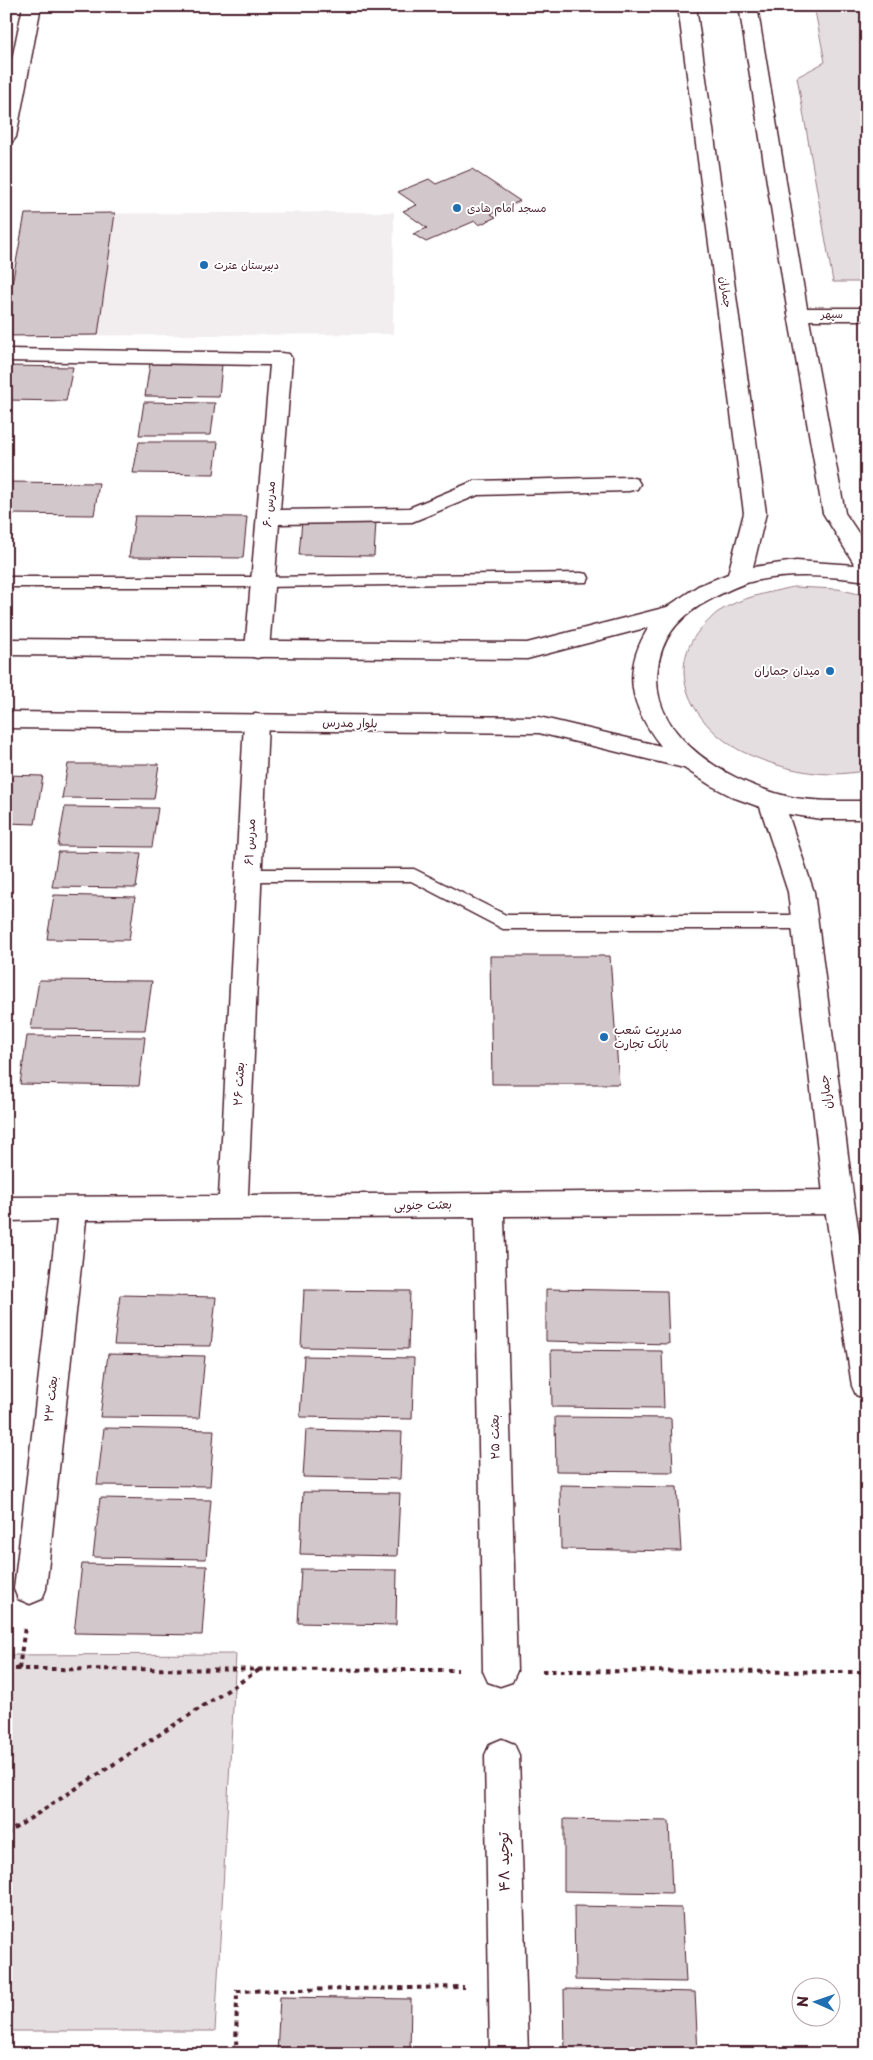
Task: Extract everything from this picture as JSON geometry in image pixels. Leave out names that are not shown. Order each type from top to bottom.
[{"type":"street","points":[[6,137],[32,6]]},
{"type":"street","name":"جماران","points":[[687,6],[755,513],[739,577]]},
{"type":"street","points":[[748,6],[798,314],[834,513],[867,565]]},
{"type":"street","name":"سپهر","points":[[798,314],[867,314]]},
{"type":"street","name":"مدرس ۶۰","points":[[6,355],[281,359],[258,650]]},
{"type":"street","points":[[268,517],[412,515],[474,488],[629,484]]},
{"type":"street","points":[[867,574],[827,568],[782,569],[739,577],[702,592],[672,614],[652,640],[644,670],[647,702],[663,732],[690,761],[727,785],[771,801],[820,810],[867,810]]},
{"type":"street","points":[[6,647],[527,652],[672,614]]},
{"type":"street","name":"بلوار مدرس","points":[[6,720],[539,725],[690,761]]},
{"type":"street","name":"مدرس ۶۱","points":[[244,961],[256,722]]},
{"type":"street","name":"جماران","points":[[771,801],[801,892],[806,922],[839,1202],[867,1386]]},
{"type":"street","name":"بعثت ۲۶","points":[[233,1207],[244,961]]},
{"type":"street","name":"بعثت جنوبی","points":[[6,1209],[839,1202]]},
{"type":"street","name":"بعثت ۲۵","points":[[489,1204],[500,1670]]},
{"type":"street","name":"بعثت ۲۳","points":[[30,1590],[72,1208]]},
{"type":"street","name":"توحید ۴۸","points":[[502,1755],[509,2054]]},
{"type":"lane","points":[[6,582],[263,582],[581,578]]},
{"type":"lane","points":[[248,875],[414,875],[503,922],[806,922]]},
{"type":"path","points":[[6,1669],[867,1672]]},
{"type":"path","points":[[6,1834],[259,1670]]},
{"type":"path","points":[[236,2054],[237,1991],[507,1986]]},
{"type":"shaded area","points":[[814,6],[867,6],[867,282],[833,282],[797,77],[825,62]]},
{"type":"shaded area","name":"دبیرستان عترت","points":[[394,212],[393,334],[6,336],[6,316],[25,214]]},
{"type":"shaded area","name":"میدان جماران","points":[[793,587],[838,589],[867,596],[867,771],[821,774],[774,764],[751,756],[724,740],[709,727],[697,712],[689,695],[684,678],[685,660],[691,642],[704,625],[716,613],[736,603],[754,596]]},
{"type":"shaded area","points":[[236,1654],[215,2031],[6,2031],[6,1655]]},
{"type":"building","name":"مسجد امام هادی","points":[[472,169],[520,201],[491,214],[496,217],[479,225],[475,221],[426,242],[413,234],[427,228],[403,211],[417,205],[398,192],[429,179],[436,184]]},
{"type":"building","points":[[115,213],[98,335],[6,336],[6,316],[25,214]]},
{"type":"building","points":[[150,363],[222,364],[219,397],[145,396]]},
{"type":"building","points":[[6,366],[73,367],[66,401],[6,400]]},
{"type":"building","points":[[144,402],[215,403],[211,435],[139,435]]},
{"type":"building","points":[[139,442],[218,442],[214,474],[133,473]]},
{"type":"building","points":[[6,482],[99,483],[94,515],[6,514]]},
{"type":"building","points":[[135,516],[247,517],[243,558],[129,557]]},
{"type":"building","points":[[302,520],[376,521],[374,556],[299,555]]},
{"type":"building","points":[[68,764],[159,764],[154,799],[62,798]]},
{"type":"building","points":[[6,775],[43,776],[35,824],[6,823]]},
{"type":"building","points":[[65,807],[158,808],[152,847],[58,846]]},
{"type":"building","points":[[58,852],[141,853],[136,888],[52,887]]},
{"type":"building","points":[[54,895],[135,897],[129,940],[47,939]]},
{"type":"building","points":[[490,956],[610,956],[619,1084],[492,1084]]},
{"type":"building","points":[[39,980],[152,981],[145,1030],[31,1029]]},
{"type":"building","points":[[27,1036],[145,1037],[139,1086],[20,1084]]},
{"type":"building","points":[[546,1289],[667,1291],[669,1344],[546,1341]]},
{"type":"building","points":[[304,1290],[410,1291],[408,1349],[301,1347]]},
{"type":"building","points":[[120,1295],[216,1297],[211,1346],[114,1345]]},
{"type":"building","points":[[551,1350],[662,1351],[664,1408],[552,1407]]},
{"type":"building","points":[[108,1354],[205,1356],[199,1418],[100,1417]]},
{"type":"building","points":[[304,1356],[414,1358],[412,1419],[300,1417]]},
{"type":"building","points":[[555,1417],[671,1418],[673,1472],[556,1471]]},
{"type":"building","points":[[104,1428],[214,1430],[210,1486],[97,1485]]},
{"type":"building","points":[[306,1430],[402,1432],[400,1479],[303,1477]]},
{"type":"building","points":[[560,1485],[677,1487],[681,1551],[561,1549]]},
{"type":"building","points":[[303,1492],[400,1493],[397,1556],[300,1554]]},
{"type":"building","points":[[100,1498],[211,1500],[206,1559],[93,1557]]},
{"type":"building","points":[[82,1564],[207,1566],[202,1635],[74,1633]]},
{"type":"building","points":[[301,1569],[397,1570],[396,1625],[298,1623]]},
{"type":"building","points":[[564,1819],[669,1821],[672,1893],[564,1891]]},
{"type":"building","points":[[574,1906],[682,1908],[686,1982],[575,1980]]},
{"type":"building","points":[[564,1989],[695,1992],[698,2054],[565,2054]]},
{"type":"building","points":[[280,1997],[411,1999],[410,2054],[277,2054]]},
{"type":"place","name":"مسجد امام هادی","points":[[457,208]]},
{"type":"place","name":"دبیرستان عترت","points":[[204,265]]},
{"type":"place","name":"میدان جماران","points":[[830,671]]},
{"type":"place","name":"مدیریت شعب بانک تجارت","points":[[604,1037]]}]
